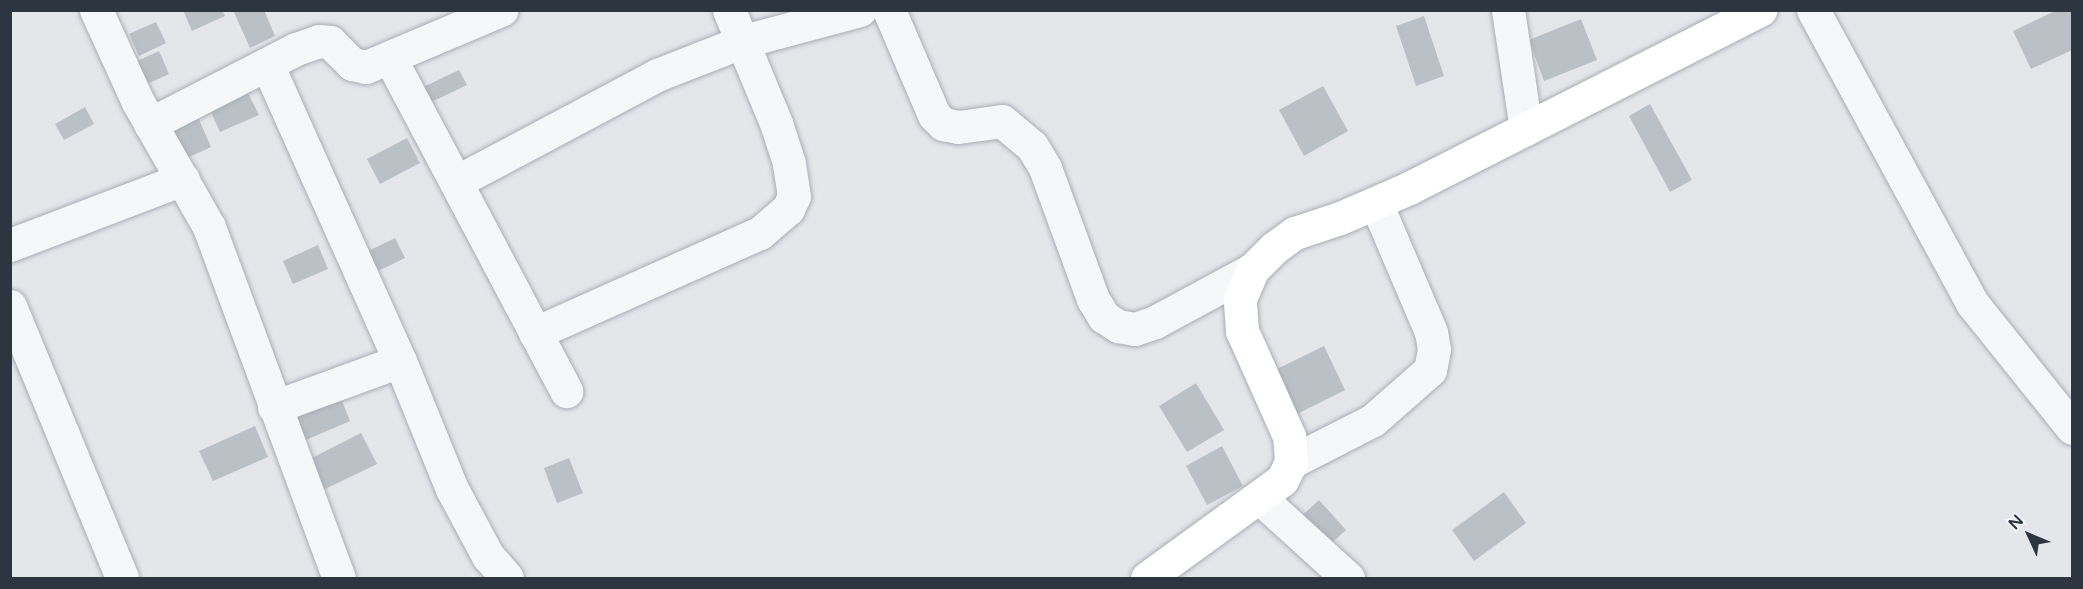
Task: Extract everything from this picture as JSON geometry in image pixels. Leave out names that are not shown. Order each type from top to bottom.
[{"type":"street","points":[[150,124],[267,64],[319,41],[339,47],[358,67],[390,58],[501,10]]},
{"type":"street","points":[[535,333],[760,233],[788,209],[794,196],[789,163],[744,41],[729,10]]},
{"type":"street","points":[[456,182],[648,80],[744,41],[860,10]]},
{"type":"street","points":[[889,10],[934,116],[943,124],[958,127],[1002,121],[1032,146],[1045,168],[1093,299],[1104,317],[1118,326],[1135,329],[1155,322],[1253,269],[1295,233],[1376,203],[1760,10]]},
{"type":"street","points":[[1508,10],[1526,129]]},
{"type":"street","points":[[1814,10],[1972,303],[2073,428]]},
{"type":"street","points":[[102,12],[150,124],[209,227],[274,407],[304,474],[339,579]]},
{"type":"street","points":[[390,58],[566,391]]},
{"type":"street","points":[[267,64],[400,361],[452,489],[488,556],[507,579]]},
{"type":"street","points":[[10,245],[183,179]]},
{"type":"street","points":[[1291,462],[1373,420],[1430,370],[1434,349],[1431,332],[1376,203]]},
{"type":"street","points":[[1147,579],[1260,498],[1282,480],[1291,462],[1289,436],[1242,331],[1240,299],[1253,269]]},
{"type":"street","points":[[10,306],[122,579]]},
{"type":"street","points":[[274,407],[400,361]]},
{"type":"street","points":[[1260,498],[1348,579]]},
{"type":"building","points":[[183,10],[222,10],[225,16],[192,31]]},
{"type":"building","points":[[233,10],[264,10],[275,36],[250,48]]},
{"type":"building","points":[[2057,10],[2072,10],[2072,50],[2031,69],[2013,31]]},
{"type":"building","points":[[1424,16],[1444,76],[1416,86],[1396,26]]},
{"type":"building","points":[[1581,19],[1597,60],[1544,81],[1529,40]]},
{"type":"building","points":[[156,22],[166,43],[139,56],[129,34]]},
{"type":"building","points":[[159,51],[169,74],[145,85],[135,62]]},
{"type":"building","points":[[459,70],[467,85],[425,105],[417,90]]},
{"type":"building","points":[[1323,86],[1348,131],[1304,156],[1279,110]]},
{"type":"building","points":[[246,89],[259,115],[220,132],[208,106]]},
{"type":"building","points":[[1650,104],[1692,180],[1670,192],[1629,116]]},
{"type":"building","points":[[85,107],[94,124],[64,140],[55,124]]},
{"type":"building","points":[[197,115],[211,147],[183,160],[168,128]]},
{"type":"building","points":[[407,138],[420,163],[380,184],[367,159]]},
{"type":"building","points":[[395,238],[405,258],[374,273],[364,253]]},
{"type":"building","points":[[318,245],[328,269],[293,284],[283,261]]},
{"type":"building","points":[[1324,346],[1345,390],[1293,416],[1271,372]]},
{"type":"building","points":[[1196,383],[1224,430],[1187,452],[1159,406]]},
{"type":"building","points":[[340,396],[350,421],[306,440],[296,416]]},
{"type":"building","points":[[255,426],[268,457],[213,481],[199,451]]},
{"type":"building","points":[[361,433],[377,464],[321,491],[306,461]]},
{"type":"building","points":[[1222,446],[1243,486],[1207,505],[1186,466]]},
{"type":"building","points":[[569,458],[583,493],[557,503],[544,468]]},
{"type":"building","points":[[1504,492],[1526,523],[1474,561],[1452,530]]},
{"type":"building","points":[[1319,500],[1346,530],[1325,549],[1298,519]]}]
